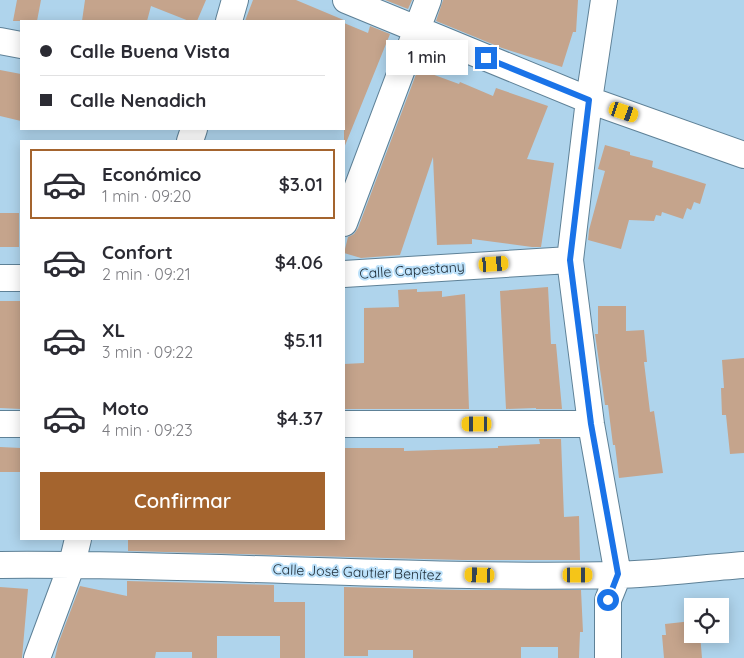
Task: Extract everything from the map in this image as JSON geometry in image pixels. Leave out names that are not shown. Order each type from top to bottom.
[{"type":"street","points":[[229,20],[236,0]]},
{"type":"street","points":[[346,0],[589,100],[744,155]]},
{"type":"street","points":[[345,220],[428,0]]},
{"type":"street","points":[[604,0],[589,100],[570,260],[591,424],[618,574],[608,600],[608,658]]},
{"type":"street","points":[[0,41],[20,45]]},
{"type":"street","name":"Calle Capestany","points":[[345,274],[570,260]]},
{"type":"street","points":[[0,278],[20,278]]},
{"type":"street","points":[[0,424],[20,424]]},
{"type":"street","points":[[345,424],[591,424]]},
{"type":"street","points":[[37,658],[72,564],[78,540]]},
{"type":"street","name":"Calle José Gautier Benítez","points":[[0,565],[72,564],[480,575],[618,574],[744,565]]},
{"type":"building","points":[[17,0],[41,0],[37,20],[13,21]]},
{"type":"building","points":[[85,0],[206,0],[197,20],[186,20],[151,6],[147,20],[82,20]]},
{"type":"building","points":[[253,0],[296,0],[344,20],[245,20]]},
{"type":"building","points":[[385,0],[412,0],[408,9]]},
{"type":"building","points":[[443,0],[578,0],[576,32],[573,32],[562,67],[502,48],[436,21]]},
{"type":"building","points":[[345,23],[368,33],[370,26],[390,34],[345,146]]},
{"type":"building","points":[[418,69],[459,84],[460,82],[493,96],[496,88],[548,106],[527,159],[554,163],[541,247],[472,239],[472,244],[437,245],[433,157],[400,255],[361,258],[345,253],[348,237],[354,234],[358,228]]},
{"type":"building","points":[[0,70],[20,74],[20,121],[0,116]]},
{"type":"building","points":[[605,145],[630,152],[630,155],[653,161],[652,167],[706,184],[700,204],[694,202],[691,210],[687,208],[683,219],[662,212],[661,216],[656,215],[654,221],[629,220],[621,249],[588,240],[605,171],[598,169]]},
{"type":"building","points":[[0,213],[19,213],[19,247],[0,247]]},
{"type":"building","points":[[548,287],[551,344],[556,344],[562,409],[506,409],[500,291]]},
{"type":"building","points":[[417,289],[417,292],[442,291],[442,297],[465,294],[469,409],[345,409],[345,364],[364,363],[364,308],[399,307],[398,290]]},
{"type":"building","points":[[0,301],[20,301],[20,409],[0,408]]},
{"type":"building","points":[[598,306],[626,306],[626,331],[644,330],[647,362],[644,362],[650,412],[654,411],[663,473],[619,478],[608,405],[605,405],[595,334],[598,334]]},
{"type":"building","points":[[744,358],[744,453],[730,454],[726,415],[722,415],[721,388],[724,388],[722,360]]},
{"type":"building","points":[[539,439],[561,439],[564,517],[579,516],[580,560],[462,560],[128,551],[128,540],[345,540],[345,448],[404,448],[404,451],[498,448],[498,446],[540,444]]},
{"type":"building","points":[[0,447],[20,448],[20,472],[0,472]]},
{"type":"building","points":[[127,581],[274,585],[274,602],[305,602],[305,658],[280,658],[280,636],[217,636],[217,658],[192,658],[192,652],[156,652],[155,658],[55,658],[58,644],[80,586],[127,596]]},
{"type":"building","points":[[0,587],[28,589],[22,658],[0,658]]},
{"type":"building","points":[[344,587],[462,590],[581,590],[583,632],[580,632],[579,658],[558,658],[558,647],[521,647],[521,658],[413,658],[413,650],[368,650],[368,656],[344,656]]},
{"type":"building","points":[[684,622],[684,643],[701,643],[702,658],[664,658],[662,635],[666,635],[665,624]]},
{"type":"route","points":[[486,58],[589,100],[570,260],[591,424],[618,574],[608,600]]}]
